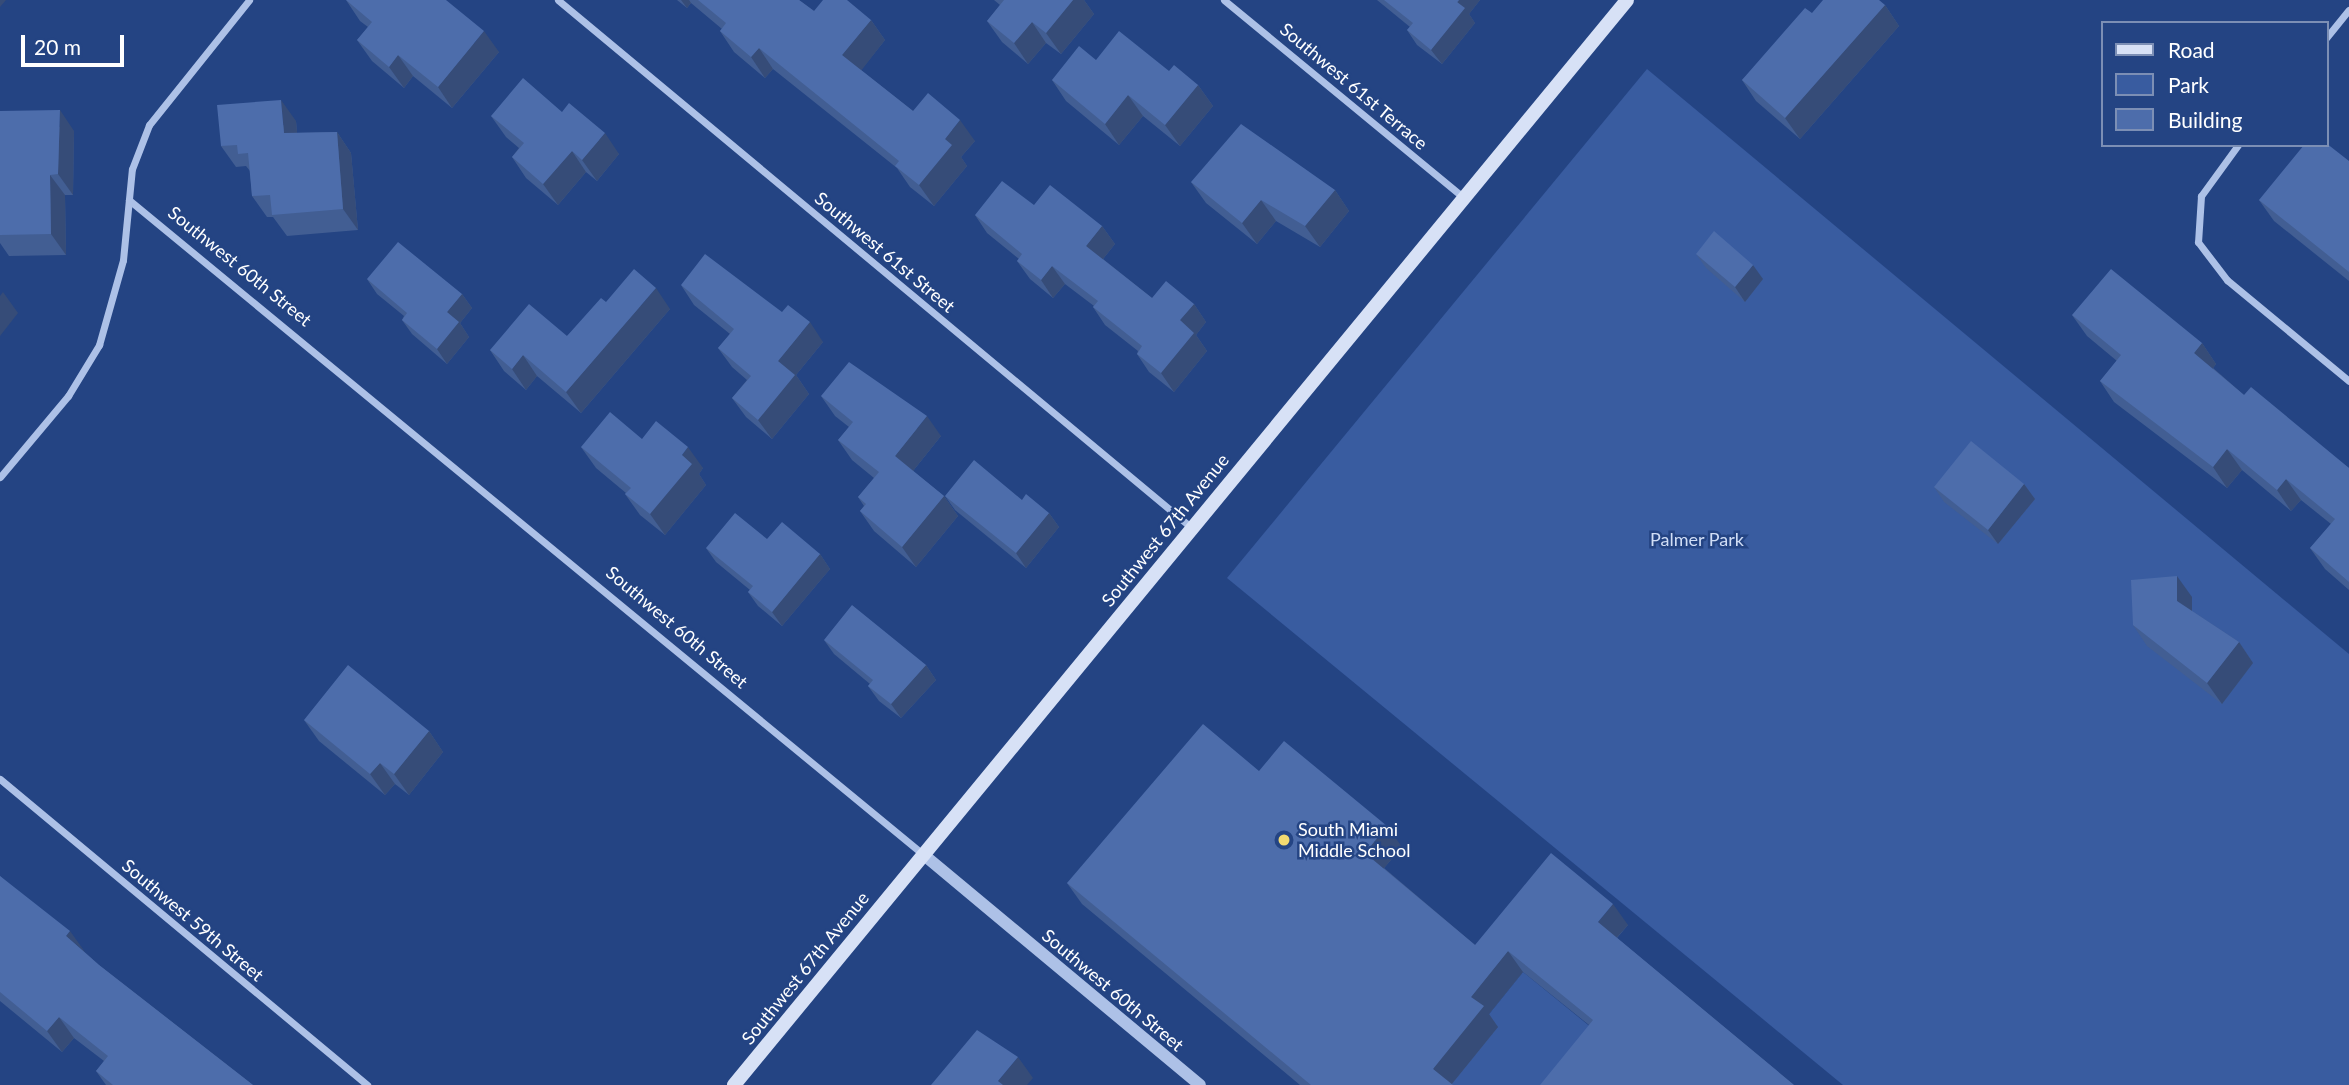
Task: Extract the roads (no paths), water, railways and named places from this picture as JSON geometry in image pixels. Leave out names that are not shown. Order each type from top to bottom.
[{"type":"main road","name":"Southwest 67th Avenue","points":[[734,1085],[1627,0]]},
{"type":"street","points":[[0,477],[68,396],[99,345],[121,271],[132,169],[149,125],[249,0]]},
{"type":"street","name":"Southwest 61st Street","points":[[558,0],[1192,528]]},
{"type":"street","name":"Southwest 61st Terrace","points":[[1224,0],[1463,197]]},
{"type":"street","points":[[2328,36],[2349,10]]},
{"type":"street","points":[[2236,147],[2207,185],[2195,221],[2198,242],[2217,269],[2349,381]]},
{"type":"street","name":"Southwest 60th Street","points":[[129,200],[1200,1085]]},
{"type":"street","name":"Southwest 59th Street","points":[[0,779],[367,1085]]},
{"type":"place","name":"South Miami Middle School","points":[[1284,840]]},
{"type":"park label","name":"Palmer Park","points":[[1697,539]]}]
